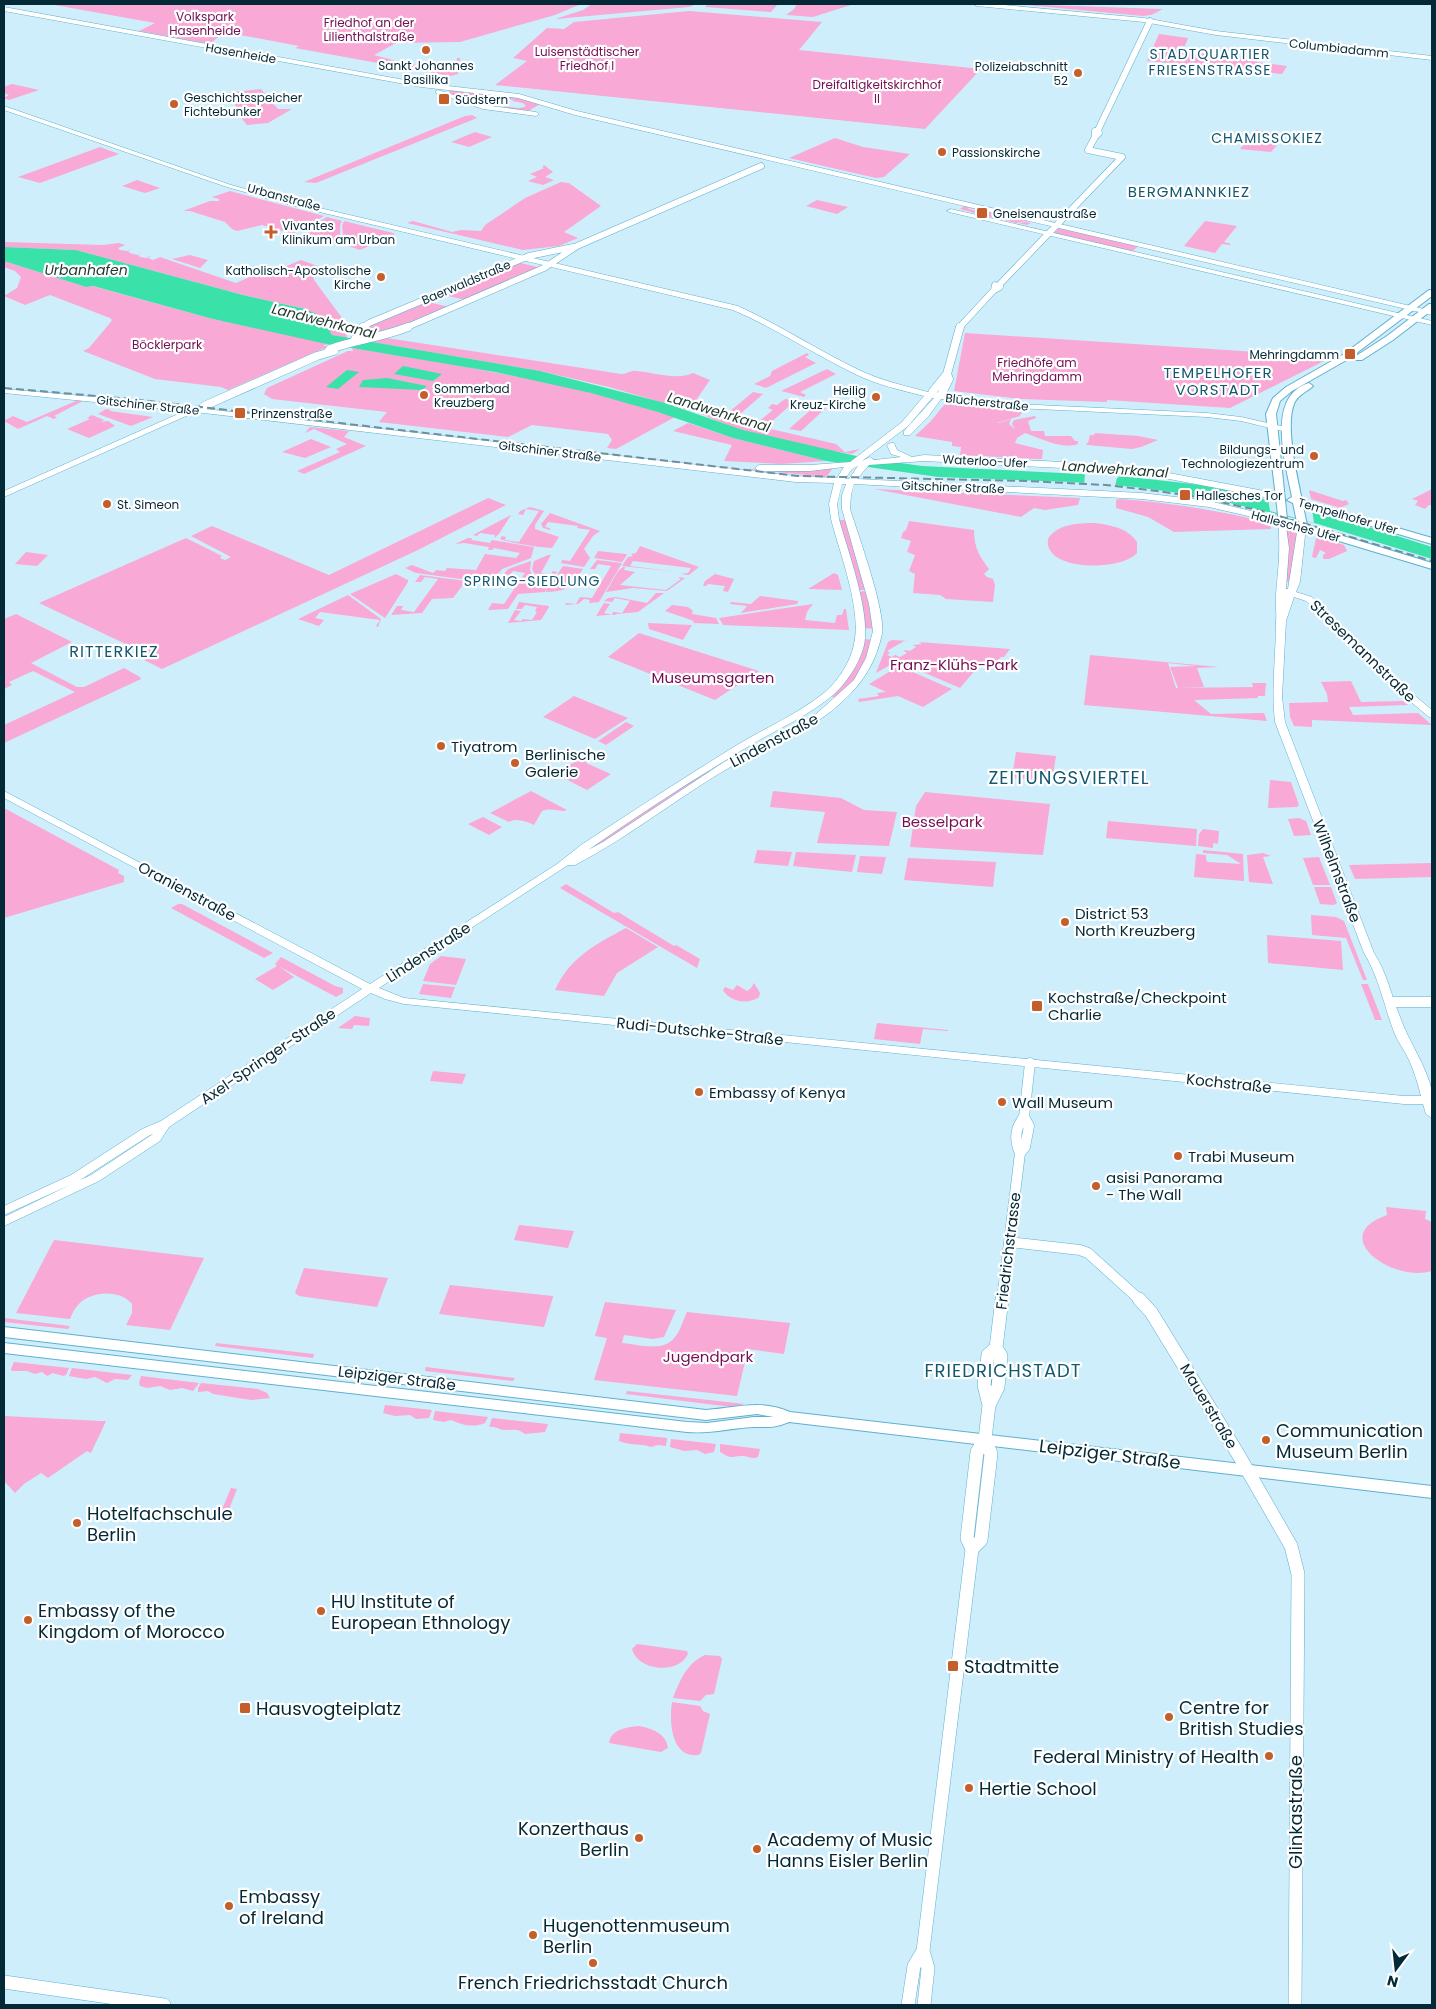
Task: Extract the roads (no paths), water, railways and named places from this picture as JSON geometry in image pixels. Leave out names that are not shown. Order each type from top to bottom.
[{"type":"main road","name":"Columbiadamm","points":[[978,4],[1150,20],[1216,34],[1276,38],[1432,56]]},
{"type":"main road","name":"Hasenheide","points":[[4,11],[430,88],[450,88]]},
{"type":"main road","name":"Hasenheide","points":[[430,88],[440,92]]},
{"type":"main road","points":[[440,92],[450,88],[504,94],[576,113],[1412,308],[1430,308]]},
{"type":"main road","points":[[440,92],[483,107],[536,114]]},
{"type":"main road","name":"Urbanstraße","points":[[4,106],[251,193],[298,206],[717,300]]},
{"type":"main road","points":[[950,211],[1432,323]]},
{"type":"main road","name":"Urbanstraße","points":[[552,263],[705,301]]},
{"type":"main road","points":[[1302,523],[1287,427],[1290,404],[1299,392],[1372,350],[1403,328],[1412,308],[1432,292]]},
{"type":"main road","name":"Blücherstraße","points":[[717,300],[761,313],[848,362],[873,373],[936,394]]},
{"type":"main road","points":[[1422,300],[1430,308]]},
{"type":"main road","name":"Blücherstraße","points":[[705,301],[754,316],[866,376],[936,394],[995,405],[1198,414],[1287,427]]},
{"type":"main road","points":[[1282,518],[1272,424],[1273,406],[1283,394],[1347,356],[1389,325],[1430,308]]},
{"type":"main road","points":[[1389,325],[1403,328]]},
{"type":"main road","name":"Gitschiner Straße","points":[[4,386],[112,395],[736,466],[786,469],[859,462]]},
{"type":"main road","name":"Gitschiner Straße","points":[[4,391],[195,410],[785,478],[851,483],[1098,493]]},
{"type":"main road","points":[[851,483],[859,462],[891,445],[917,423],[936,394]]},
{"type":"main road","points":[[838,482],[903,426],[936,394]]},
{"type":"main road","points":[[4,494],[204,406]]},
{"type":"main road","points":[[891,445],[894,452],[912,458]]},
{"type":"main road","name":"Waterloo-Ufer","points":[[859,462],[912,458],[1063,465],[1116,470]]},
{"type":"main road","name":"Tempelhofer Ufer","points":[[1116,470],[1192,479],[1299,503],[1432,541]]},
{"type":"main road","name":"Lindenstraße","points":[[371,988],[561,866],[570,857],[705,769],[808,709],[825,696],[842,678],[856,654],[860,638],[861,619],[834,514],[833,498],[838,482]]},
{"type":"main road","name":"Lindenstraße","points":[[561,866],[577,862],[728,764],[818,717],[858,681],[871,658],[878,630],[875,611],[848,513],[846,498],[851,483]]},
{"type":"main road","name":"Hallesches Ufer","points":[[1098,493],[1191,502],[1282,518],[1432,566]]},
{"type":"main road","points":[[834,514],[848,513]]},
{"type":"main road","name":"Wilhelmstraße","points":[[1282,518],[1285,548],[1279,609],[1281,621],[1277,697],[1280,722],[1369,953],[1378,967],[1397,1026],[1415,1062],[1432,1114]]},
{"type":"main road","name":"Wilhelmstraße","points":[[1281,621],[1292,591],[1302,523]]},
{"type":"main road","points":[[1281,590],[1292,591]]},
{"type":"main road","name":"Stresemannstraße","points":[[1292,591],[1306,591],[1314,596],[1399,679],[1432,707]]},
{"type":"main road","name":"Stresemannstraße","points":[[1292,591],[1309,599],[1388,678],[1432,715]]},
{"type":"main road","name":"Oranienstraße","points":[[4,794],[371,988]]},
{"type":"main road","name":"Rudi-Dutschke-Straße","points":[[371,988],[399,1000],[422,1004],[1030,1063]]},
{"type":"main road","name":"Axel-Springer-Straße","points":[[4,1211],[70,1181],[146,1132],[165,1124],[371,988]]},
{"type":"main road","name":"Kochstraße","points":[[1030,1063],[1404,1100],[1429,1100]]},
{"type":"main road","name":"Axel-Springer-Straße","points":[[4,1222],[95,1178],[156,1138],[165,1124]]},
{"type":"main road","name":"Leipziger Straße","points":[[4,1332],[706,1415],[765,1408],[775,1410],[788,1417],[1432,1492]]},
{"type":"main road","name":"Leipziger Straße","points":[[4,1348],[686,1427],[707,1428],[754,1422],[772,1423],[788,1417]]},
{"type":"street","points":[[936,394],[949,379],[947,374],[958,328],[994,290],[1000,287],[1000,284],[1122,158],[1092,152],[1088,149],[1099,133],[1098,130],[1150,20]]},
{"type":"street","name":"Baerwaldstraße","points":[[359,337],[382,336],[394,333],[552,263],[577,246],[760,166]]},
{"type":"street","name":"Baerwaldstraße","points":[[359,337],[369,323],[525,257],[577,246]]},
{"type":"street","points":[[204,406],[334,351],[359,337]]},
{"type":"street","points":[[1390,1002],[1432,1002]]},
{"type":"street","name":"Friedrichstrasse","points":[[924,2005],[928,1968],[923,1951],[972,1549],[982,1538],[991,1454],[985,1440],[990,1405],[998,1388],[1001,1356],[996,1348],[1020,1153],[1025,1147],[1028,1126],[1024,1117],[1030,1063]]},
{"type":"street","name":"Mauerstraße","points":[[1009,1242],[1080,1250],[1094,1257],[1147,1307],[1247,1470],[1294,1553],[1297,1566],[1297,1588]]},
{"type":"street","name":"Glinkastraße","points":[[1295,2005],[1297,1588]]},
{"type":"street","name":"Friedrichstrasse","points":[[908,2005],[914,1966],[923,1951]]},
{"type":"street","points":[[4,1982],[164,2005]]},
{"type":"water","name":"Urbanhafen","points":[[4,247],[76,250],[243,295],[305,309],[321,316],[332,335],[540,371],[665,403],[743,430],[865,458],[922,466],[1122,476],[1210,486],[1331,515],[1432,547],[1432,559],[1318,524],[1201,496],[1135,487],[1072,482],[938,477],[826,461],[733,438],[658,412],[591,393],[495,372],[322,343],[213,319],[93,286],[86,287],[4,261]]},
{"type":"water","points":[[403,366],[442,374],[433,381],[394,374]]},
{"type":"water","points":[[347,370],[359,372],[338,389],[326,387]]},
{"type":"water","points":[[387,378],[427,386],[422,390],[359,387],[363,380]]},
{"type":"railway","points":[[4,388],[132,399],[798,476],[1027,481],[1106,485],[1157,491],[1192,496],[1262,511],[1432,561]]},
{"type":"place","name":"Sankt Johannes Basilika","points":[[426,50]]},
{"type":"place","name":"Polizeiabschnitt 52","points":[[1078,73]]},
{"type":"place","name":"Südstern","points":[[444,99]]},
{"type":"place","name":"Geschichtsspeicher Fichtebunker","points":[[174,104]]},
{"type":"place","name":"Passionskirche","points":[[942,152]]},
{"type":"place","name":"Gneisenaustraße","points":[[982,213]]},
{"type":"place","name":"Vivantes Klinikum am Urban","points":[[271,232]]},
{"type":"place","name":"Katholisch-Apostolische Kirche","points":[[381,277]]},
{"type":"place","name":"Mehringdamm","points":[[1350,354]]},
{"type":"place","name":"Sommerbad Kreuzberg","points":[[424,395]]},
{"type":"place","name":"Heilig Kreuz-Kirche","points":[[876,397]]},
{"type":"place","name":"Prinzenstraße","points":[[240,413]]},
{"type":"place","name":"Bildungs- und Technologiezentrum","points":[[1314,456]]},
{"type":"place","name":"Hallesches Tor","points":[[1185,495]]},
{"type":"place","name":"St. Simeon","points":[[107,504]]},
{"type":"place","name":"Tiyatrom","points":[[441,746]]},
{"type":"place","name":"Berlinische Galerie","points":[[515,763]]},
{"type":"place","name":"District 53 North Kreuzberg","points":[[1065,922]]},
{"type":"place","name":"Kochstraße/Checkpoint Charlie","points":[[1037,1006]]},
{"type":"place","name":"Embassy of Kenya","points":[[699,1092]]},
{"type":"place","name":"Wall Museum","points":[[1002,1102]]},
{"type":"place","name":"Trabi Museum","points":[[1178,1156]]},
{"type":"place","name":"asisi Panorama - The Wall","points":[[1096,1186]]},
{"type":"place","name":"Communication Museum Berlin","points":[[1266,1440]]},
{"type":"place","name":"Hotelfachschule Berlin","points":[[77,1523]]},
{"type":"place","name":"HU Institute of European Ethnology","points":[[321,1611]]},
{"type":"place","name":"Embassy of the Kingdom of Morocco","points":[[28,1620]]},
{"type":"place","name":"Stadtmitte","points":[[953,1666]]},
{"type":"place","name":"Hausvogteiplatz","points":[[245,1708]]},
{"type":"place","name":"Centre for British Studies","points":[[1169,1717]]},
{"type":"place","name":"Federal Ministry of Health","points":[[1269,1756]]},
{"type":"place","name":"Hertie School","points":[[969,1788]]},
{"type":"place","name":"Konzerthaus Berlin","points":[[639,1838]]},
{"type":"place","name":"Academy of Music Hanns Eisler Berlin","points":[[757,1849]]},
{"type":"place","name":"Embassy of Ireland","points":[[229,1906]]},
{"type":"place","name":"Hugenottenmuseum Berlin","points":[[533,1935]]},
{"type":"place","name":"French Friedrichsstadt Church","points":[[593,1963]]},
{"type":"district","name":"STADTQUARTIER FRIESENSTRASSE","points":[[1210,62]]},
{"type":"district","name":"CHAMISSOKIEZ","points":[[1267,138]]},
{"type":"district","name":"BERGMANNKIEZ","points":[[1189,191]]},
{"type":"district","name":"TEMPELHOFER VORSTADT","points":[[1218,380]]},
{"type":"district","name":"SPRING-SIEDLUNG","points":[[532,581]]},
{"type":"district","name":"RITTERKIEZ","points":[[114,651]]},
{"type":"district","name":"ZEITUNGSVIERTEL","points":[[1069,777]]},
{"type":"district","name":"FRIEDRICHSTADT","points":[[1003,1370]]},
{"type":"park label","name":"Volkspark Hasenheide","points":[[205,23]]},
{"type":"park label","name":"Friedhof an der Lilienthalstraße","points":[[369,29]]},
{"type":"park label","name":"Luisenstädtischer Friedhof I","points":[[587,58]]},
{"type":"park label","name":"Dreifaltigkeitskirchhof II","points":[[877,91]]},
{"type":"park label","name":"Böcklerpark","points":[[167,344]]},
{"type":"park label","name":"Friedhöfe am Mehringdamm","points":[[1037,369]]},
{"type":"park label","name":"Franz-Klühs-Park","points":[[954,664]]},
{"type":"park label","name":"Museumsgarten","points":[[713,677]]},
{"type":"park label","name":"Besselpark","points":[[942,821]]},
{"type":"park label","name":"Jugendpark","points":[[708,1356]]},
{"type":"water label","name":"Landwehrkanal","points":[[324,321]]},
{"type":"water label","name":"Landwehrkanal","points":[[719,412]]},
{"type":"water label","name":"Landwehrkanal","points":[[1115,469]]}]
